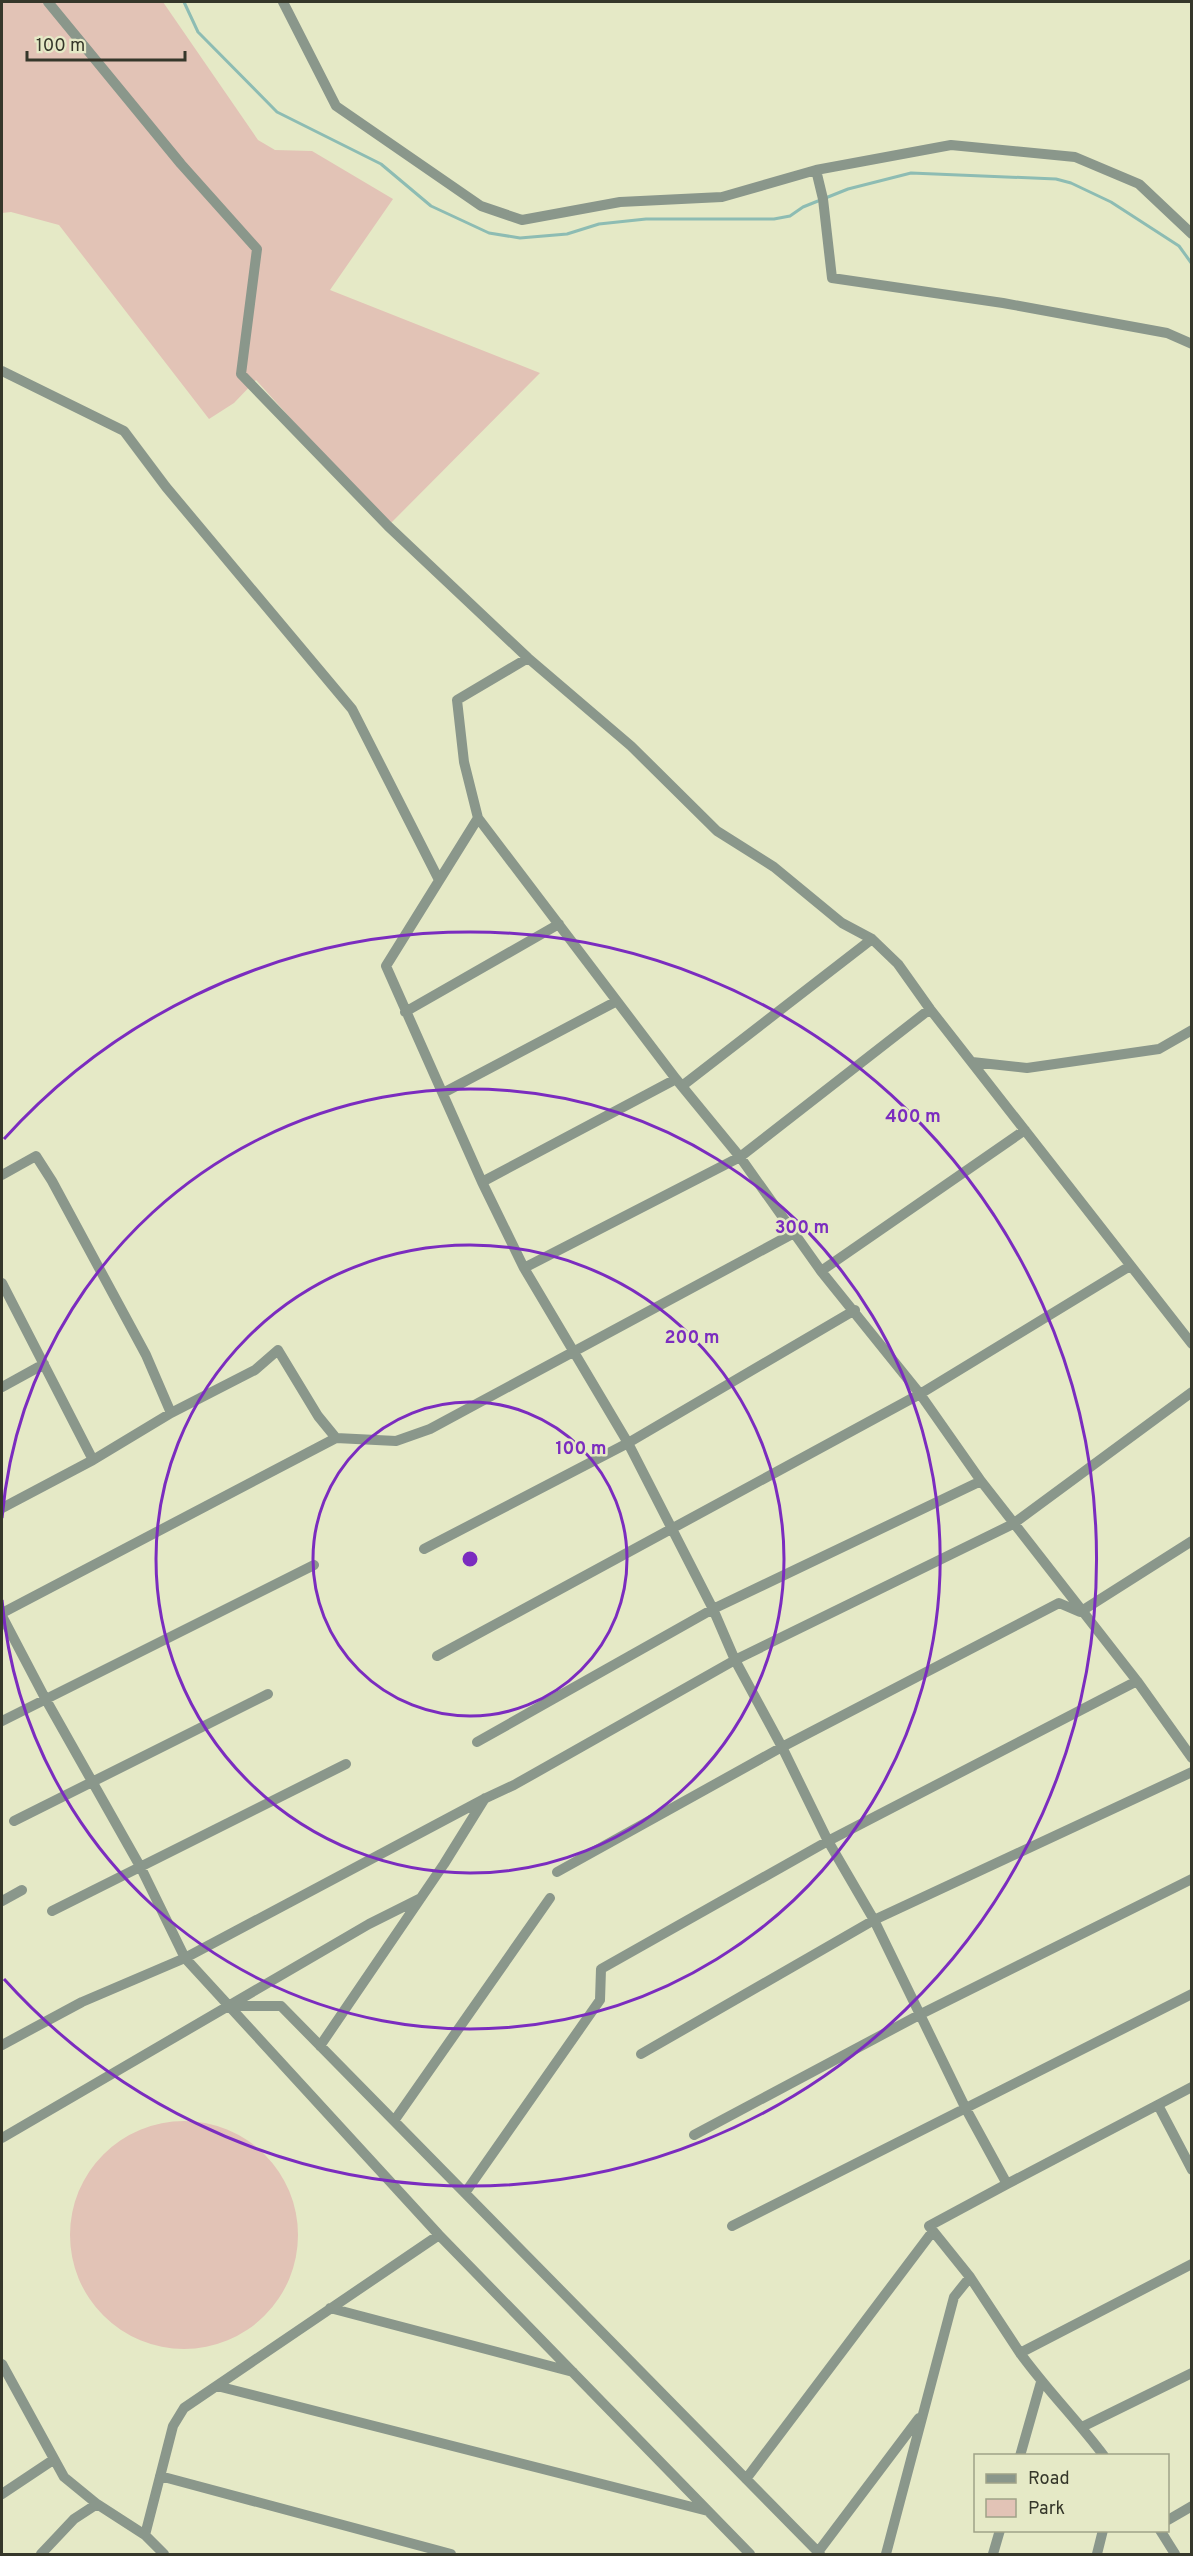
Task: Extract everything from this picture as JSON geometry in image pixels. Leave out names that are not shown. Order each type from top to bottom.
[{"type":"street","points":[[48,2],[182,164],[257,249],[241,374],[388,526],[528,658],[631,746],[717,831],[774,867],[843,923],[872,939],[898,964],[930,1009],[1191,1344]]},
{"type":"street","points":[[283,2],[336,106],[481,206],[522,220],[620,202],[722,197],[816,170],[951,145],[1075,157],[1139,184],[1191,234]]},
{"type":"street","points":[[816,170],[823,199],[832,278],[1003,303],[1167,333],[1191,344]]},
{"type":"street","points":[[2,371],[124,431],[166,487],[352,709],[440,880]]},
{"type":"street","points":[[528,658],[457,700],[464,762],[478,818],[616,1001],[740,1157],[821,1271],[855,1310],[920,1394],[1013,1524],[1080,1612],[1137,1681],[1191,1758]]},
{"type":"street","points":[[478,818],[386,966],[482,1182],[524,1268],[628,1443],[713,1609],[735,1660],[782,1747],[828,1841],[874,1920],[966,2109],[1007,2184]]},
{"type":"street","points":[[405,1012],[559,924]]},
{"type":"street","points":[[482,1182],[679,1082],[872,939]]},
{"type":"street","points":[[443,1093],[616,1001]]},
{"type":"street","points":[[524,1268],[740,1157],[930,1009]]},
{"type":"street","points":[[972,1062],[1027,1068],[1159,1049],[1191,1030]]},
{"type":"street","points":[[821,1271],[1025,1130]]},
{"type":"street","points":[[2,1175],[36,1156],[52,1181],[146,1355],[171,1413]]},
{"type":"street","points":[[750,2554],[439,2235],[185,1958],[141,1868],[91,1782],[2,1615],[336,1438],[396,1441],[430,1429],[794,1233]]},
{"type":"street","points":[[437,1656],[920,1394],[1130,1266]]},
{"type":"street","points":[[2,1283],[93,1460]]},
{"type":"street","points":[[424,1549],[628,1443],[855,1310]]},
{"type":"street","points":[[2,1508],[93,1460],[171,1413],[255,1370],[278,1350],[318,1416],[336,1438]]},
{"type":"street","points":[[2,1387],[44,1364]]},
{"type":"street","points":[[2,2045],[82,2002],[185,1958],[486,1797],[514,1785],[735,1660],[1013,1524],[1191,1392]]},
{"type":"street","points":[[477,1742],[713,1609],[981,1481]]},
{"type":"street","points":[[1080,1612],[1191,1541]]},
{"type":"street","points":[[2,1721],[314,1565]]},
{"type":"street","points":[[557,1872],[782,1747],[1059,1603],[1080,1612]]},
{"type":"street","points":[[465,2193],[600,2000],[601,1969],[828,1841],[1137,1681]]},
{"type":"street","points":[[14,1821],[268,1694]]},
{"type":"street","points":[[52,1911],[346,1764]]},
{"type":"street","points":[[640,2054],[874,1920],[1191,1772]]},
{"type":"street","points":[[320,2046],[421,1898],[486,1797]]},
{"type":"street","points":[[694,2135],[921,2014],[1191,1879]]},
{"type":"street","points":[[2,1901],[22,1890]]},
{"type":"street","points":[[2,2138],[369,1924],[421,1898]]},
{"type":"street","points":[[394,2121],[550,1898]]},
{"type":"street","points":[[732,2226],[1191,1994]]},
{"type":"street","points":[[230,2006],[281,2006],[819,2553],[923,2413]]},
{"type":"street","points":[[1102,2454],[1082,2427],[1041,2382],[970,2277],[929,2226],[1191,2087]]},
{"type":"street","points":[[1158,2105],[1191,2170]]},
{"type":"street","points":[[746,2479],[933,2231]]},
{"type":"street","points":[[145,2535],[177,2416],[217,2386],[439,2235]]},
{"type":"street","points":[[1020,2353],[1191,2264]]},
{"type":"street","points":[[886,2554],[954,2297],[970,2277]]},
{"type":"street","points":[[330,2308],[573,2372]]},
{"type":"street","points":[[2,2368],[64,2477],[97,2504],[145,2535],[164,2554]]},
{"type":"street","points":[[1082,2427],[1191,2373]]},
{"type":"street","points":[[1021,2454],[1041,2382]]},
{"type":"street","points":[[217,2386],[708,2511]]},
{"type":"street","points":[[2,2494],[53,2460]]},
{"type":"street","points":[[160,2476],[451,2554]]},
{"type":"street","points":[[41,2554],[74,2519],[97,2504]]},
{"type":"street","points":[[1169,2519],[1191,2506]]},
{"type":"street","points":[[993,2554],[999,2532]]},
{"type":"street","points":[[1097,2554],[1102,2532]]},
{"type":"street","points":[[1161,2532],[1174,2554]]},
{"type":"green space","points":[[2,2],[163,2],[258,140],[275,150],[312,151],[393,199],[330,290],[540,373],[388,526],[256,380],[234,403],[209,419],[59,225],[11,212],[2,213]]},
{"type":"green space","points":[[173,2121],[195,2121],[228,2129],[265,2154],[290,2191],[298,2224],[296,2257],[290,2279],[265,2316],[228,2341],[195,2349],[173,2349],[140,2341],[103,2316],[78,2279],[70,2246],[70,2224],[78,2191],[103,2154],[140,2129]]},
{"type":"waterway","points":[[184,2],[198,32],[277,112],[381,164],[431,206],[489,233],[520,238],[567,234],[599,224],[646,219],[774,219],[790,216],[803,207],[848,189],[911,173],[1056,179],[1071,183],[1111,202],[1179,246],[1192,264]]}]
